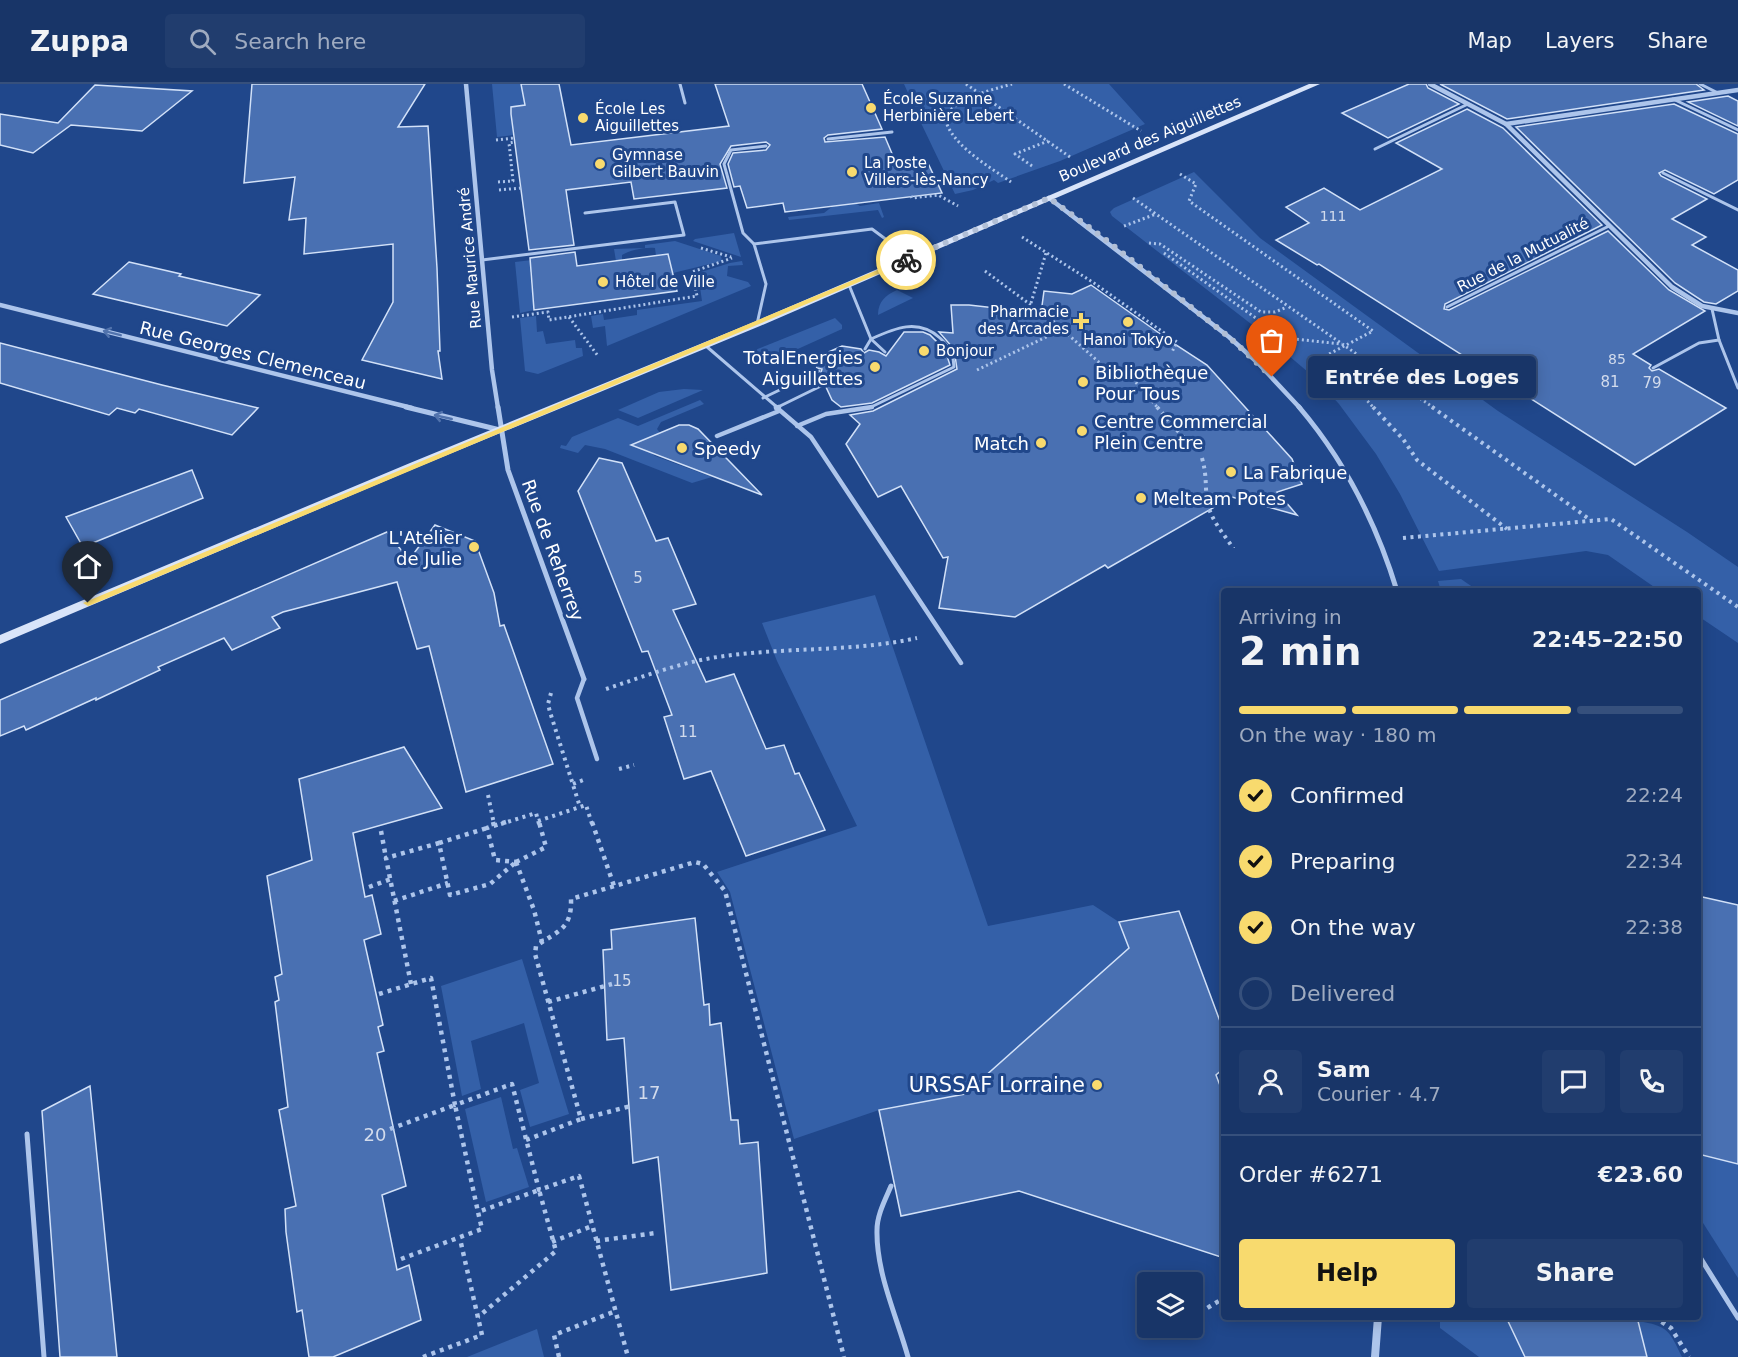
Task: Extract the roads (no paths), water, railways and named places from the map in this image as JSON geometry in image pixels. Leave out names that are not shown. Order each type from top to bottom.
[{"type":"main road","name":"Boulevard des Aiguillettes","points":[[0,640],[706,346],[1316,84]]},
{"type":"street","name":"Rue Maurice André","points":[[466,84],[492,370],[500,430]]},
{"type":"street","name":"Rue de la Mutualité","points":[[1430,84],[1506,124],[1672,288],[1690,300],[1712,309],[1738,313]]},
{"type":"street","points":[[1506,124],[1738,90]]},
{"type":"street","points":[[1049,198],[1229,337],[1272,377],[1332,449],[1381,540],[1396,588]]},
{"type":"street","name":"Rue Georges Clemenceau","points":[[0,305],[500,430]]},
{"type":"street","name":"Rue de Reherrey","points":[[500,430],[508,470],[584,679]]},
{"type":"street","points":[[1375,1357],[1378,1320]]},
{"type":"lane","points":[[680,84],[685,103]]},
{"type":"lane","points":[[1700,84],[1718,93]]},
{"type":"lane","points":[[1673,99],[1738,130]]},
{"type":"lane","points":[[1375,149],[1468,104]]},
{"type":"lane","points":[[828,139],[892,132]]},
{"type":"lane","points":[[757,324],[766,284],[754,244],[743,233],[724,164],[731,150],[766,146]]},
{"type":"lane","points":[[1663,173],[1738,210]]},
{"type":"lane","points":[[482,260],[684,235],[675,201],[585,213]]},
{"type":"lane","name":"Rue de la Mutualité","points":[[1447,307],[1609,226]]},
{"type":"lane","points":[[754,244],[872,229],[911,258]]},
{"type":"lane","points":[[849,285],[871,339],[885,352]]},
{"type":"lane","points":[[1712,309],[1719,340],[1738,388]]},
{"type":"lane","points":[[797,426],[826,414],[869,408],[954,368],[949,348],[932,329],[915,326],[897,328],[871,339],[865,349]]},
{"type":"lane","points":[[1653,368],[1699,344],[1719,340]]},
{"type":"lane","points":[[706,346],[763,398],[811,437],[961,663]]},
{"type":"lane","points":[[763,398],[819,371]]},
{"type":"lane","points":[[717,436],[777,410],[825,384]]},
{"type":"lane","points":[[584,679],[577,698],[597,759]]},
{"type":"lane","points":[[27,1134],[44,1357]]},
{"type":"lane","points":[[891,1186],[880,1211],[877,1229],[879,1249],[909,1357]]},
{"type":"lane","points":[[1701,1259],[1738,1318]]},
{"type":"place","name":"École Suzanne Herbinière Lebert","points":[[871,108]]},
{"type":"place","name":"École Les Aiguillettes","points":[[583,118]]},
{"type":"place","name":"Gymnase Gilbert Bauvin","points":[[600,164]]},
{"type":"place","name":"La Poste Villers-lès-Nancy","points":[[852,172]]},
{"type":"place","name":"Hôtel de Ville","points":[[603,282]]},
{"type":"place","name":"Pharmacie des Arcades","points":[[1081,321]]},
{"type":"place","name":"Hanoi Tokyo","points":[[1128,322]]},
{"type":"place","name":"Bonjour","points":[[924,351]]},
{"type":"place","name":"TotalEnergies Aiguillettes","points":[[875,367]]},
{"type":"place","name":"Entrée des Loges","points":[[1272,377]]},
{"type":"place","name":"Bibliothèque Pour Tous","points":[[1083,382]]},
{"type":"place","name":"Centre Commercial Plein Centre","points":[[1082,431]]},
{"type":"place","name":"Match","points":[[1041,443]]},
{"type":"place","name":"Speedy","points":[[682,448]]},
{"type":"place","name":"La Fabrique","points":[[1231,472]]},
{"type":"place","name":"Melteam Potes","points":[[1141,498]]},
{"type":"place","name":"L'Atelier de Julie","points":[[474,547]]},
{"type":"place","name":"URSSAF Lorraine","points":[[1097,1085]]}]
